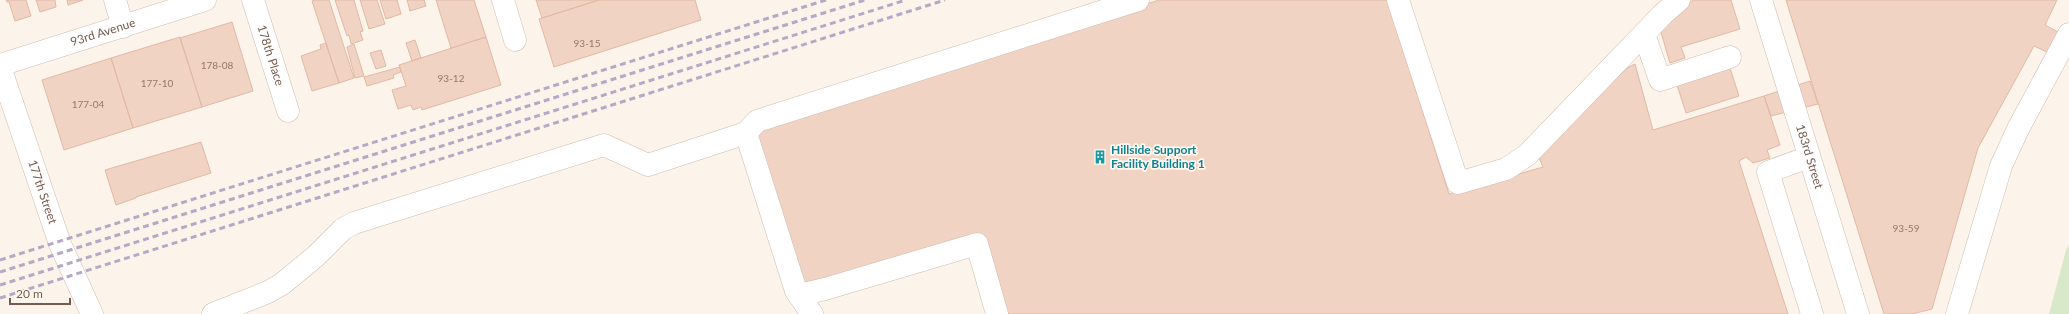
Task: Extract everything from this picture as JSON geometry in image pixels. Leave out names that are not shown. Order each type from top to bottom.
[{"type":"street","points":[[115,0],[123,27]]},
{"type":"street","name":"93rd Avenue","points":[[0,66],[205,0]]},
{"type":"street","name":"178th Place","points":[[253,0],[288,111]]},
{"type":"street","points":[[503,0],[515,40]]},
{"type":"street","points":[[213,314],[268,292],[282,284],[316,256],[343,229],[354,223],[604,145],[648,165],[746,133],[757,121],[1138,0]]},
{"type":"street","points":[[1398,0],[1458,183],[1506,169],[1527,155],[1644,34],[1680,0]]},
{"type":"street","name":"183rd Street","points":[[1760,0],[1858,314]]},
{"type":"street","points":[[1644,34],[1660,80],[1730,57]]},
{"type":"street","points":[[1957,314],[2001,166],[2018,129],[2069,34]]},
{"type":"street","name":"177th Street","points":[[0,66],[60,244],[92,314]]},
{"type":"street","points":[[746,133],[799,294],[812,314]]},
{"type":"street","points":[[1809,157],[1768,172],[1812,314]]},
{"type":"street","points":[[799,294],[825,289],[977,244],[997,314]]},
{"type":"green space","points":[[2069,245],[2069,314],[2049,314],[2066,250]]},
{"type":"building","points":[[6,0],[26,0],[31,16],[15,21],[9,2]]},
{"type":"building","points":[[36,0],[55,0],[56,7],[40,12]]},
{"type":"building","points":[[67,0],[83,0],[68,5]]},
{"type":"building","points":[[329,0],[354,78],[339,83],[312,1]]},
{"type":"building","points":[[335,0],[354,0],[363,31],[360,32],[363,40],[351,44]]},
{"type":"building","points":[[360,0],[377,0],[385,24],[369,29]]},
{"type":"building","points":[[380,0],[397,0],[401,14],[386,19]]},
{"type":"building","points":[[407,0],[424,0],[426,6],[410,11]]},
{"type":"building","points":[[436,0],[474,0],[486,37],[451,48]]},
{"type":"building","points":[[536,0],[599,0],[542,18]]},
{"type":"building","points":[[599,0],[695,0],[701,20],[554,67],[539,19]]},
{"type":"building","name":"Hillside Support Facility Building 1","points":[[1159,0],[1387,0],[1449,194],[1543,167],[1538,155],[1627,68],[1635,64],[1653,130],[1764,96],[1780,145],[1767,150],[1770,158],[1753,163],[1746,157],[1739,161],[1788,314],[1008,314],[984,239],[806,292],[755,129]]},
{"type":"building","points":[[1693,0],[1731,0],[1740,29],[1681,47],[1685,58],[1670,63],[1660,29],[1675,14]]},
{"type":"building","points":[[1786,0],[2057,0],[2045,25],[2058,32],[2047,52],[2034,46],[1978,148],[1932,309],[1912,314],[1884,314]]},
{"type":"building","points":[[232,22],[253,91],[202,107],[180,38]]},
{"type":"building","points":[[180,37],[202,107],[133,128],[111,58]]},
{"type":"building","points":[[486,37],[501,85],[422,110],[421,107],[413,110],[411,105],[398,109],[392,90],[406,86],[399,65]]},
{"type":"building","points":[[415,40],[421,58],[412,61],[406,43]]},
{"type":"building","points":[[326,43],[339,83],[312,91],[301,56],[321,49],[320,45]]},
{"type":"building","points":[[354,44],[364,76],[355,78],[347,47]]},
{"type":"building","points":[[381,50],[386,66],[376,69],[370,53]]},
{"type":"building","points":[[111,58],[133,128],[64,150],[42,80]]},
{"type":"building","points":[[400,67],[401,72],[393,75],[394,78],[367,86],[364,77]]},
{"type":"building","points":[[1730,68],[1739,96],[1686,113],[1677,85]]},
{"type":"building","points":[[1810,81],[1818,104],[1771,116],[1764,96]]},
{"type":"building","points":[[201,142],[211,173],[116,205],[105,170]]},
{"type":"railway","points":[[0,260],[826,0]]},
{"type":"railway","points":[[0,272],[865,0]]},
{"type":"railway","points":[[0,285],[906,0]]},
{"type":"railway","points":[[0,298],[945,0]]},
{"type":"place","name":"Hillside Support Facility Building 1","points":[[1100,157]]}]
